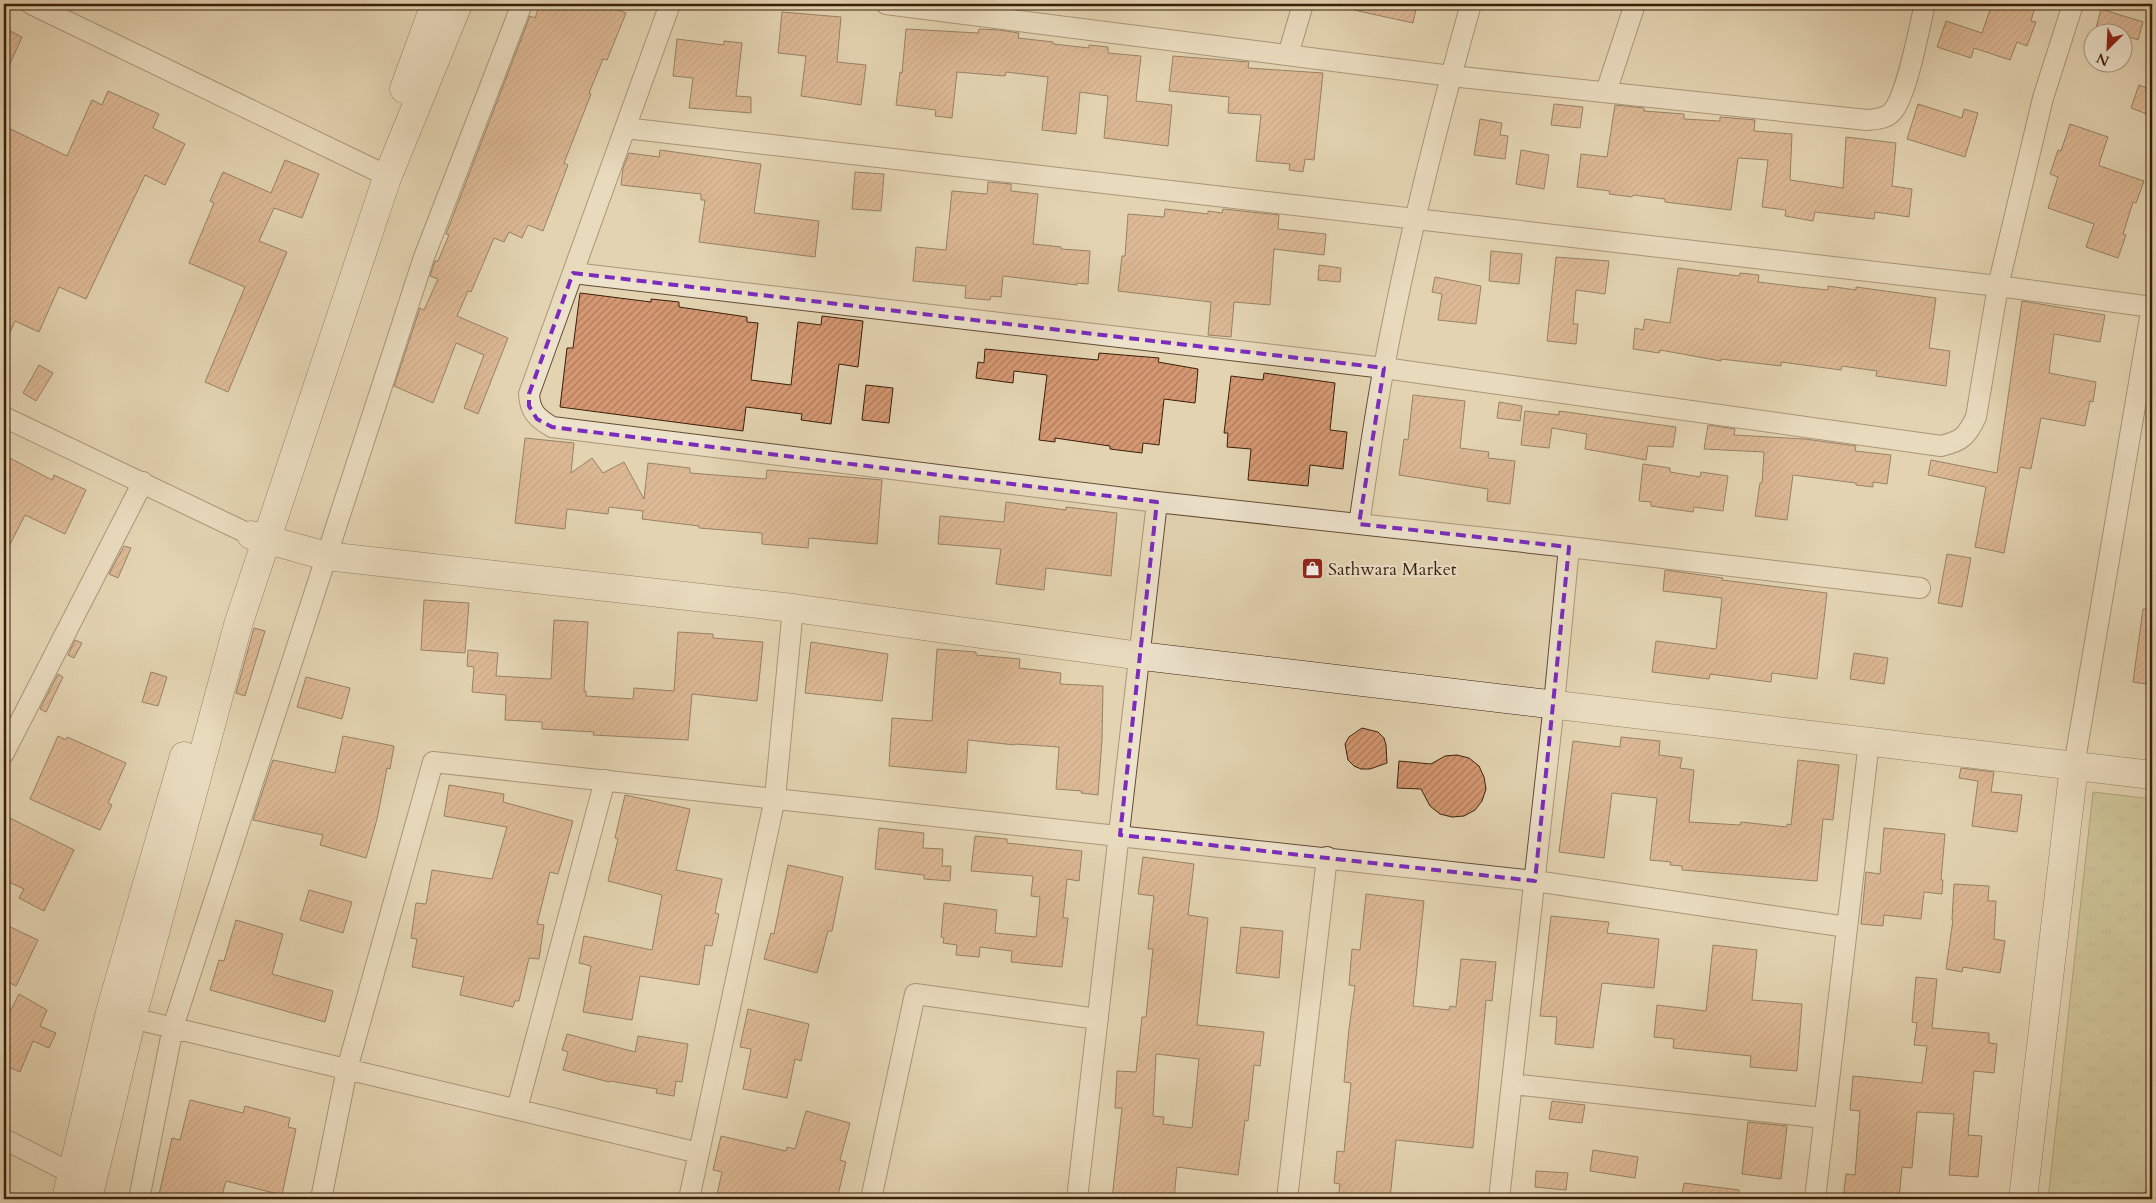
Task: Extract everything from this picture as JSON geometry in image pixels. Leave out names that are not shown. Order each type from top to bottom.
[{"type":"street","points":[[31,4],[375,170]]},
{"type":"street","points":[[259,537],[323,313],[435,4]]},
{"type":"street","points":[[66,1199],[71,1172],[121,1016],[224,617],[259,537],[387,178],[458,4]]},
{"type":"street","points":[[139,1199],[174,1027],[424,257],[522,4]]},
{"type":"street","points":[[670,4],[529,394],[530,406],[537,419],[552,427],[1157,502],[1920,588]]},
{"type":"street","points":[[886,4],[1451,76],[1867,120],[1878,119],[1892,113],[1903,93],[1925,4]]},
{"type":"street","points":[[1288,55],[1303,4]]},
{"type":"street","points":[[1359,524],[1384,368],[1415,220],[1471,4]]},
{"type":"street","points":[[1606,92],[1635,4]]},
{"type":"street","points":[[573,273],[1384,368],[1941,446],[1954,443],[1968,434],[1976,417],[1998,286],[2043,98],[2074,4]]},
{"type":"street","points":[[625,128],[1998,286],[2152,306],[2074,766],[2024,1199]]},
{"type":"street","points":[[4,417],[259,537],[326,556],[792,608],[1141,656],[2152,775]]},
{"type":"street","points":[[4,753],[142,482]]},
{"type":"street","points":[[1077,1199],[1141,656],[1157,502]]},
{"type":"street","points":[[1499,1199],[1554,704],[1569,547]]},
{"type":"street","points":[[689,1199],[775,798],[792,608]]},
{"type":"street","points":[[1814,1199],[1869,742]]},
{"type":"street","points":[[322,1199],[347,1069],[433,762],[1327,857],[1534,881],[1847,927]]},
{"type":"street","points":[[517,1110],[605,780]]},
{"type":"street","points":[[1287,1199],[1327,857]]},
{"type":"street","points":[[871,1199],[915,994],[1098,1019]]},
{"type":"street","points":[[121,1016],[174,1027],[699,1153]]},
{"type":"street","points":[[88,1199],[121,1016]]},
{"type":"street","points":[[1512,1084],[1824,1118]]},
{"type":"street","points":[[4,1139],[71,1172]]},
{"type":"highlighted area","points":[[573,273],[1384,368],[1359,524],[1569,547],[1535,881],[1120,835],[1157,502],[552,427],[537,419],[529,406],[529,394]]},
{"type":"green space","points":[[2093,792],[2152,799],[2152,1199],[2048,1199]]},
{"type":"building","points":[[540,4],[603,4],[626,13],[607,60],[603,59],[589,93],[591,94],[564,163],[568,165],[543,231],[528,225],[522,238],[509,232],[504,242],[494,238],[471,292],[468,291],[457,316],[508,338],[478,414],[464,408],[484,355],[456,343],[433,403],[394,386],[420,308],[424,310],[438,279],[430,276],[435,261],[438,261],[449,235],[446,234],[530,16],[535,18]]},
{"type":"building","points":[[1354,4],[1417,4],[1413,23],[1354,10]]},
{"type":"building","points":[[1992,4],[2036,4],[2031,21],[2036,22],[2027,46],[2017,42],[2010,60],[1974,48],[1971,58],[1937,47],[1946,21],[1982,33]]},
{"type":"building","points":[[2101,9],[2143,22],[2138,40],[2134,39],[2134,22],[2098,22]]},
{"type":"building","points":[[782,12],[841,17],[837,62],[866,65],[861,105],[801,96],[806,56],[778,53]]},
{"type":"building","points":[[4,28],[22,37],[4,77]]},
{"type":"building","points":[[906,29],[978,33],[979,29],[999,30],[1019,33],[1018,38],[1089,48],[1089,45],[1108,47],[1108,53],[1141,56],[1136,101],[1172,105],[1168,146],[1104,138],[1108,96],[1080,92],[1076,134],[1042,130],[1048,77],[1006,72],[1005,76],[957,72],[952,118],[935,116],[936,110],[896,105],[900,72],[902,73]]},
{"type":"building","points":[[677,39],[724,45],[724,41],[742,43],[736,96],[751,97],[751,113],[689,108],[693,78],[673,76]]},
{"type":"building","points":[[1173,56],[1249,62],[1248,68],[1323,73],[1314,160],[1305,159],[1303,172],[1289,170],[1290,164],[1256,161],[1261,115],[1228,113],[1229,97],[1169,91]]},
{"type":"building","points":[[2139,85],[2152,90],[2152,116],[2131,108]]},
{"type":"building","points":[[108,91],[159,114],[153,128],[185,144],[165,185],[145,175],[86,299],[59,287],[39,332],[15,321],[4,346],[4,126],[67,156],[92,100],[102,105]]},
{"type":"building","points":[[1554,104],[1583,107],[1580,128],[1551,125]]},
{"type":"building","points":[[1918,104],[1962,118],[1964,109],[1978,113],[1965,157],[1907,139]]},
{"type":"building","points":[[1615,105],[1644,108],[1644,111],[1684,114],[1684,119],[1720,121],[1720,117],[1755,120],[1754,131],[1792,134],[1790,180],[1843,188],[1846,137],[1896,143],[1892,186],[1912,189],[1909,217],[1875,212],[1874,219],[1815,212],[1813,221],[1785,216],[1786,210],[1762,207],[1768,160],[1738,158],[1731,210],[1665,202],[1665,199],[1609,194],[1610,191],[1577,187],[1581,154],[1607,157]]},
{"type":"building","points":[[1480,119],[1502,123],[1500,135],[1508,136],[1505,159],[1474,155]]},
{"type":"building","points":[[2070,124],[2108,137],[2100,166],[2144,181],[2136,203],[2133,202],[2123,234],[2126,235],[2118,258],[2086,247],[2094,224],[2048,208],[2058,177],[2050,174],[2058,150],[2061,151]]},
{"type":"building","points":[[660,150],[761,164],[754,213],[819,221],[815,257],[699,242],[705,200],[701,200],[701,194],[621,185],[623,168],[629,153],[659,157]]},
{"type":"building","points":[[1521,150],[1549,155],[1544,189],[1516,184]]},
{"type":"building","points":[[285,160],[319,174],[302,218],[274,208],[259,241],[287,252],[228,392],[205,382],[245,287],[189,263],[214,203],[210,201],[223,172],[271,193]]},
{"type":"building","points":[[855,172],[884,174],[881,211],[852,209]]},
{"type":"building","points":[[988,182],[1011,184],[1011,191],[1038,194],[1033,244],[1061,247],[1061,249],[1090,251],[1088,284],[1077,283],[1077,285],[1003,276],[1001,297],[991,296],[990,300],[965,298],[966,286],[913,281],[916,247],[946,250],[952,191],[987,194]]},
{"type":"building","points":[[1165,209],[1208,214],[1208,211],[1222,213],[1223,209],[1279,215],[1278,229],[1326,234],[1324,255],[1274,249],[1270,305],[1234,302],[1231,337],[1208,335],[1211,302],[1118,291],[1122,256],[1125,256],[1128,214],[1164,217]]},
{"type":"building","points":[[1491,251],[1522,254],[1519,284],[1489,281]]},
{"type":"building","points":[[1556,257],[1609,261],[1605,294],[1576,290],[1573,324],[1578,324],[1576,344],[1547,341]]},
{"type":"building","points":[[1319,265],[1341,268],[1340,282],[1318,280]]},
{"type":"building","points":[[1678,268],[1739,276],[1740,273],[1759,275],[1758,282],[1799,287],[1828,290],[1828,286],[1856,290],[1856,287],[1936,298],[1929,348],[1950,351],[1946,386],[1876,376],[1877,371],[1842,366],[1841,370],[1781,362],[1781,366],[1721,359],[1721,361],[1660,350],[1659,353],[1633,349],[1635,328],[1643,330],[1645,319],[1670,323]]},
{"type":"building","points":[[1435,277],[1481,286],[1476,324],[1438,320],[1442,294],[1432,292]]},
{"type":"building","points":[[580,293],[651,302],[651,299],[679,302],[679,307],[747,317],[747,322],[758,323],[751,380],[791,385],[798,322],[821,325],[822,316],[863,321],[858,367],[839,364],[831,424],[801,420],[802,414],[746,407],[743,431],[560,407],[567,348],[573,348]]},
{"type":"building","points":[[2022,301],[2105,315],[2100,342],[2054,334],[2049,373],[2096,382],[2093,402],[2090,401],[2085,426],[2041,418],[2031,469],[2020,467],[2004,553],[1975,547],[1986,487],[1928,475],[1931,460],[1997,473]]},
{"type":"building","points":[[985,349],[1098,360],[1099,353],[1159,358],[1158,362],[1198,369],[1195,403],[1164,399],[1159,445],[1143,443],[1142,453],[1055,438],[1055,442],[1039,440],[1047,375],[1014,371],[1013,383],[976,378],[978,362],[984,363]]},
{"type":"building","points":[[39,365],[53,373],[36,401],[23,393]]},
{"type":"building","points":[[1264,373],[1335,383],[1330,430],[1347,432],[1343,469],[1310,465],[1308,486],[1248,480],[1251,449],[1227,447],[1228,433],[1224,433],[1231,376],[1263,380]]},
{"type":"building","points":[[866,385],[893,388],[889,423],[862,420]]},
{"type":"building","points":[[1413,395],[1465,401],[1460,448],[1489,452],[1488,458],[1515,461],[1510,504],[1487,501],[1488,489],[1399,475],[1404,439],[1408,440]]},
{"type":"building","points":[[1499,402],[1522,406],[1520,421],[1497,418]]},
{"type":"building","points":[[1525,411],[1559,415],[1559,411],[1676,427],[1673,447],[1648,446],[1646,460],[1585,449],[1587,434],[1552,428],[1549,448],[1521,445]]},
{"type":"building","points":[[1708,425],[1735,429],[1734,435],[1805,439],[1856,446],[1855,451],[1891,455],[1887,484],[1873,482],[1873,487],[1793,475],[1787,520],[1755,516],[1760,483],[1762,483],[1764,452],[1704,449]]},
{"type":"building","points":[[525,438],[574,443],[571,473],[592,458],[603,473],[624,462],[644,499],[648,463],[690,468],[690,473],[766,479],[767,470],[882,480],[877,544],[809,538],[808,548],[762,544],[762,533],[699,528],[699,526],[642,519],[643,511],[609,507],[608,514],[567,509],[565,529],[515,523]]},
{"type":"building","points":[[4,455],[52,480],[54,475],[86,490],[65,534],[25,515],[4,556]]},
{"type":"building","points":[[1643,464],[1670,468],[1670,472],[1700,477],[1701,472],[1728,476],[1723,511],[1694,507],[1693,512],[1651,506],[1651,502],[1639,501]]},
{"type":"building","points":[[1006,502],[1066,510],[1066,507],[1117,513],[1111,576],[1046,568],[1044,590],[996,584],[1001,549],[938,544],[940,516],[1004,522]]},
{"type":"building","points":[[124,546],[131,548],[118,578],[109,574]]},
{"type":"building","points":[[1947,554],[1971,558],[1962,607],[1938,603]]},
{"type":"building","points":[[1665,570],[1723,578],[1722,580],[1827,593],[1817,679],[1772,673],[1771,682],[1710,674],[1709,679],[1652,672],[1656,641],[1716,649],[1722,598],[1663,591]]},
{"type":"building","points":[[424,600],[469,603],[465,653],[421,650]]},
{"type":"building","points":[[2143,609],[2152,609],[2152,685],[2133,682]]},
{"type":"building","points":[[554,620],[588,622],[584,691],[586,691],[586,696],[633,699],[634,688],[674,691],[678,632],[713,634],[713,638],[763,642],[757,701],[692,694],[688,740],[593,735],[594,732],[542,729],[542,722],[505,720],[506,695],[472,692],[474,667],[467,666],[468,650],[498,653],[496,676],[551,679]]},
{"type":"building","points":[[254,628],[265,631],[245,696],[236,693]]},
{"type":"building","points":[[75,640],[82,643],[74,658],[68,655]]},
{"type":"building","points":[[811,642],[888,654],[882,701],[805,693]]},
{"type":"building","points":[[937,649],[976,652],[976,655],[1020,659],[1019,668],[1061,673],[1060,684],[1103,686],[1098,795],[1081,793],[1082,791],[1056,789],[1059,747],[968,740],[966,773],[889,766],[892,718],[932,721]]},
{"type":"building","points":[[1854,653],[1888,658],[1884,684],[1850,679]]},
{"type":"building","points":[[151,672],[167,677],[158,706],[142,702]]},
{"type":"building","points":[[58,674],[63,677],[46,712],[40,709]]},
{"type":"building","points":[[306,677],[350,688],[342,719],[297,707]]},
{"type":"building","points":[[1362,728],[1378,732],[1384,738],[1387,763],[1370,769],[1361,769],[1354,766],[1348,760],[1345,744],[1349,737]]},
{"type":"building","points":[[58,736],[66,740],[67,737],[126,763],[108,803],[112,805],[100,830],[30,799]]},
{"type":"building","points":[[343,736],[394,746],[390,769],[387,768],[377,819],[366,858],[320,845],[323,835],[253,820],[273,760],[335,773]]},
{"type":"building","points":[[1621,737],[1660,741],[1659,755],[1682,758],[1680,768],[1694,770],[1689,822],[1740,825],[1741,822],[1787,827],[1787,824],[1791,825],[1798,760],[1839,765],[1833,820],[1823,819],[1817,881],[1682,870],[1682,866],[1670,865],[1671,862],[1650,860],[1657,798],[1612,793],[1604,858],[1559,852],[1573,741],[1620,747]]},
{"type":"building","points":[[1457,755],[1469,758],[1479,766],[1484,777],[1486,789],[1482,801],[1475,810],[1464,816],[1452,817],[1440,814],[1430,806],[1421,789],[1397,788],[1399,761],[1431,764],[1445,756]]},
{"type":"building","points":[[1961,768],[1994,772],[1991,792],[2022,795],[2017,832],[1972,826],[1978,781],[1959,778]]},
{"type":"building","points":[[449,785],[504,794],[503,802],[573,821],[558,874],[550,872],[537,924],[544,925],[539,959],[529,958],[519,1001],[515,1001],[513,1007],[460,995],[464,977],[412,967],[417,939],[411,938],[416,903],[426,904],[432,870],[492,879],[507,827],[444,816]]},
{"type":"building","points":[[625,795],[690,809],[676,870],[722,879],[715,913],[719,914],[712,946],[705,945],[699,985],[640,976],[632,1020],[583,1012],[591,966],[579,963],[584,936],[652,950],[662,895],[608,881],[618,839],[615,838]]},
{"type":"building","points":[[4,815],[74,850],[44,911],[19,898],[24,889],[4,880]]},
{"type":"building","points":[[879,828],[924,833],[923,848],[943,849],[942,866],[951,866],[950,881],[924,879],[924,875],[875,869]]},
{"type":"building","points":[[1884,828],[1945,834],[1941,880],[1943,880],[1942,894],[1924,892],[1921,919],[1884,915],[1883,926],[1861,924],[1866,872],[1880,874]]},
{"type":"building","points":[[975,836],[1007,839],[1007,843],[1082,851],[1079,881],[1067,879],[1063,918],[1068,918],[1062,967],[1011,962],[1012,951],[980,947],[979,957],[956,955],[957,945],[943,943],[944,938],[941,937],[944,903],[997,910],[995,933],[1036,937],[1040,897],[1031,896],[1033,876],[971,871]]},
{"type":"building","points":[[1143,857],[1194,864],[1188,915],[1208,918],[1197,1025],[1264,1032],[1260,1066],[1254,1065],[1248,1121],[1245,1120],[1238,1175],[1177,1167],[1174,1199],[1112,1199],[1122,1108],[1115,1108],[1117,1071],[1136,1072],[1142,1017],[1146,1017],[1153,949],[1148,949],[1154,896],[1138,894]],"holes":[[[1156,1054],[1199,1059],[1192,1128],[1163,1124],[1164,1117],[1153,1116]]]},
{"type":"building","points":[[788,865],[843,877],[832,931],[828,931],[817,973],[764,959],[771,933],[774,934]]},
{"type":"building","points":[[1954,884],[1989,886],[1988,901],[1996,901],[1994,939],[2005,941],[2000,973],[1963,967],[1962,972],[1946,969],[1953,920]]},
{"type":"building","points":[[309,890],[352,902],[343,933],[300,920]]},
{"type":"building","points":[[1366,894],[1424,901],[1413,1006],[1449,1010],[1450,1006],[1456,1007],[1461,959],[1496,962],[1492,1001],[1486,1000],[1473,1148],[1396,1140],[1390,1199],[1338,1199],[1340,1184],[1334,1183],[1337,1151],[1344,1152],[1351,1083],[1344,1082],[1355,986],[1349,985],[1352,949],[1360,950]]},
{"type":"building","points":[[1551,916],[1609,922],[1607,933],[1659,939],[1654,988],[1602,983],[1593,1048],[1555,1044],[1557,1017],[1540,1016]]},
{"type":"building","points":[[236,920],[283,934],[272,974],[333,991],[325,1022],[210,990],[219,960],[224,961]]},
{"type":"building","points":[[4,924],[38,940],[16,986],[4,980]]},
{"type":"building","points":[[1241,927],[1283,931],[1279,978],[1236,973]]},
{"type":"building","points":[[1713,945],[1757,950],[1752,1000],[1802,1004],[1797,1071],[1750,1067],[1751,1056],[1673,1048],[1674,1039],[1654,1037],[1657,1005],[1706,1011]]},
{"type":"building","points":[[1916,977],[1937,979],[1932,1028],[1989,1033],[1989,1043],[1997,1044],[1994,1073],[1974,1071],[1968,1135],[1982,1136],[1978,1177],[1949,1175],[1954,1114],[1917,1112],[1912,1168],[1902,1167],[1899,1199],[1843,1199],[1846,1174],[1855,1175],[1860,1111],[1850,1110],[1853,1076],[1922,1083],[1927,1046],[1914,1045],[1917,1023],[1912,1022]]},
{"type":"building","points":[[19,994],[47,1010],[40,1026],[56,1033],[49,1048],[33,1041],[20,1072],[4,1065],[4,1024]]},
{"type":"building","points":[[748,1009],[809,1024],[801,1061],[795,1059],[787,1098],[743,1089],[751,1049],[740,1047]]},
{"type":"building","points":[[567,1034],[635,1052],[638,1036],[688,1044],[682,1082],[676,1081],[674,1096],[656,1093],[657,1089],[609,1082],[563,1070],[568,1052],[562,1050]]},
{"type":"building","points":[[190,1100],[243,1113],[245,1106],[290,1118],[288,1127],[296,1129],[282,1195],[226,1181],[221,1199],[158,1199],[172,1138],[180,1140]]},
{"type":"building","points":[[1552,1101],[1585,1105],[1582,1123],[1549,1119]]},
{"type":"building","points":[[806,1111],[850,1123],[840,1160],[846,1162],[837,1199],[716,1199],[722,1172],[713,1170],[721,1136],[786,1151],[787,1147],[795,1149]]},
{"type":"building","points":[[1748,1122],[1787,1126],[1781,1179],[1742,1174]]},
{"type":"building","points":[[1593,1150],[1638,1157],[1635,1178],[1590,1171]]},
{"type":"building","points":[[1536,1171],[1568,1173],[1566,1190],[1535,1187]]},
{"type":"building","points":[[1684,1183],[1739,1190],[1738,1199],[1681,1199]]},
{"type":"place","name":"Sathwara Market","points":[[1312,569]]}]
